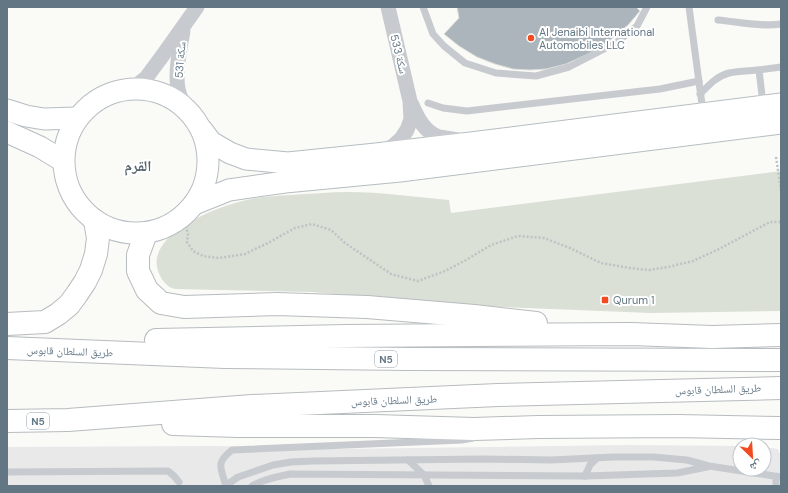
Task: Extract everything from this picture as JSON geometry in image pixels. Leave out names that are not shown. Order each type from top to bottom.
[{"type":"highway","points":[[7,324],[45,322],[69,305],[85,282],[96,254],[98,238],[95,221]]},
{"type":"highway","points":[[146,233],[138,255],[138,271],[146,290],[161,303],[184,307],[277,304],[367,307],[474,316],[631,334]]},
{"type":"highway","points":[[712,336],[781,332]]},
{"type":"highway","points":[[7,344],[338,336],[631,334],[712,336],[781,335]]},
{"type":"highway","name":"طريق السلطان قابوس","points":[[7,348],[225,357],[773,360]]},
{"type":"highway","name":"طريق السلطان قابوس","points":[[7,421],[68,420],[252,406],[498,395],[773,388]]},
{"type":"highway","points":[[68,420],[238,426],[375,426],[474,429],[678,426],[781,428]]},
{"type":"street","name":"سكة 531","points":[[132,89],[146,78],[197,7]]},
{"type":"street","name":"سكة 533","points":[[376,154],[393,146],[401,139],[407,130],[411,119],[410,101],[388,7]]},
{"type":"street","name":"سكة 531","points":[[184,26],[178,56],[177,80],[180,95],[196,122]]},
{"type":"street","points":[[196,122],[206,144],[208,160],[207,175],[202,190],[181,218],[165,228],[146,233],[132,234],[119,232],[106,228],[95,221],[84,212],[75,201],[68,189],[64,175],[63,161],[67,138],[77,118],[88,106],[102,97],[116,91],[132,89],[149,90],[165,95],[179,103],[196,122],[211,142],[230,153],[246,159],[288,163],[471,143],[702,103],[772,105]]},
{"type":"street","name":"سكة 533","points":[[410,101],[420,122],[427,130],[438,136],[471,143]]},
{"type":"street","points":[[7,110],[26,116],[44,119],[77,118]]},
{"type":"street","points":[[189,209],[229,190],[285,182],[400,171],[781,123]]},
{"type":"street","points":[[7,132],[40,147],[63,161]]},
{"type":"lane","points":[[422,7],[433,34],[444,46],[465,63],[496,73],[536,76],[569,67],[616,43],[637,26],[647,7]]},
{"type":"lane","points":[[689,7],[702,103]]},
{"type":"lane","points":[[718,20],[771,25],[781,24]]},
{"type":"lane","points":[[702,103],[713,82],[721,76],[730,73],[781,68]]},
{"type":"lane","points":[[758,70],[772,105]]},
{"type":"lane","points":[[428,104],[443,108],[467,111],[660,89],[699,81]]},
{"type":"lane","points":[[538,427],[462,440],[232,450],[225,455],[220,463],[226,486],[238,477],[273,465],[292,462],[483,459],[551,460],[653,457],[687,460],[709,466],[779,477],[776,486]]},
{"type":"lane","points":[[585,476],[590,465],[597,458]]},
{"type":"lane","points":[[408,460],[424,475],[429,486]]},
{"type":"lane","points":[[252,486],[272,478],[290,474],[585,476],[676,473],[709,466]]},
{"type":"lane","points":[[7,472],[168,471],[179,482]]},
{"type":"path","points":[[776,157],[781,190]]},
{"type":"path","points":[[189,209],[187,242],[193,251],[203,256],[219,258],[245,254],[295,228],[312,224],[331,230],[345,243],[391,274],[418,281],[445,271],[491,245],[518,236],[544,238],[570,248],[601,263],[649,270],[668,267],[693,260],[770,222],[781,222]]},
{"type":"shaded area","points":[[781,171],[781,311],[651,313],[455,305],[312,292],[175,289],[162,280],[157,265],[157,258],[164,243],[184,226],[199,217],[225,206],[261,197],[341,192],[386,194],[449,200],[451,213]]},
{"type":"shaded area","points":[[628,445],[732,446],[732,477],[772,477],[772,448],[778,449],[781,457],[781,486],[7,486],[7,447],[214,446],[339,449]]},
{"type":"building","name":"Al Jenaibi International Automobiles LLC","points":[[457,7],[636,7],[640,11],[628,25],[608,42],[588,54],[566,64],[546,69],[530,70],[513,69],[477,57],[459,46],[444,34],[459,18]]},
{"type":"place","name":"Al Jenaibi International Automobiles LLC","points":[[531,38]]},
{"type":"place","name":"Qurum 1","points":[[605,300]]},
{"type":"district","name":"القرم","points":[[138,166]]}]
